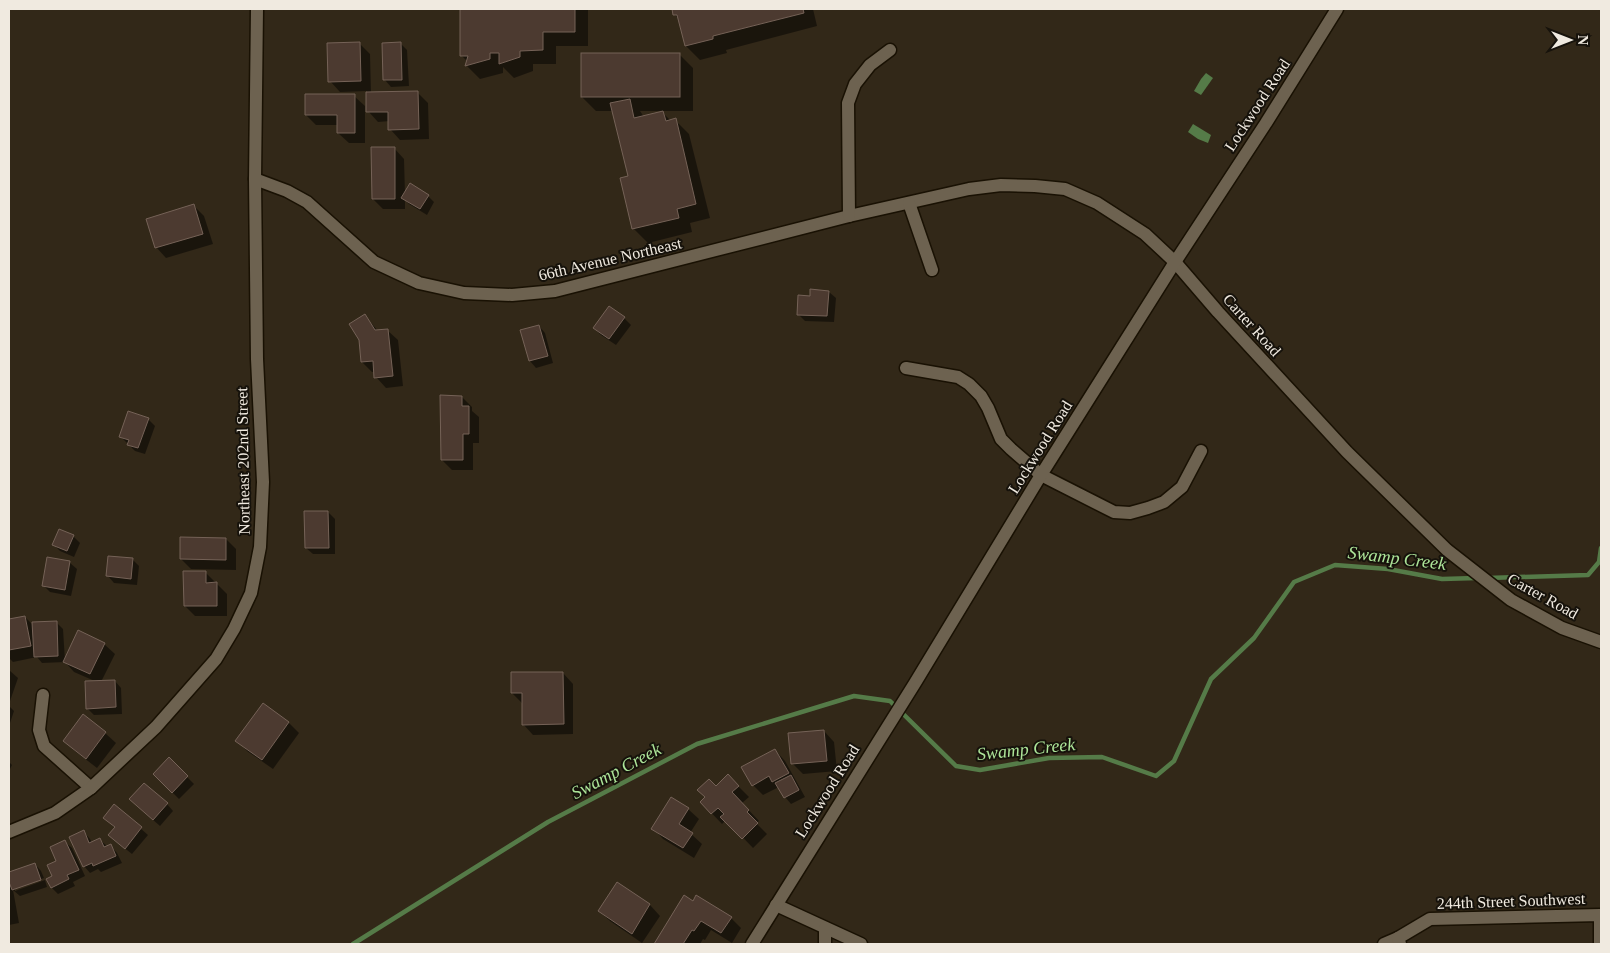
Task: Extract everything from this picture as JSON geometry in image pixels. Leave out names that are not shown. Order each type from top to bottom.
[{"type":"street","name":"Northeast 202nd Street","points":[[9,832],[55,813],[91,788],[156,727],[216,659],[251,593],[260,547],[263,482],[257,359],[255,179],[257,9]]},
{"type":"street","name":"Lockwood Road","points":[[752,944],[1174,262],[1266,123],[1337,9]]},
{"type":"street","points":[[849,216],[848,103],[855,84],[870,65],[890,50]]},
{"type":"street","name":"66th Avenue Northeast","points":[[255,179],[287,191],[307,202],[374,262],[419,283],[464,293],[512,295],[555,290],[822,224]]},
{"type":"street","name":"Carter Road","points":[[822,224],[849,216],[969,189],[1001,185],[1065,189],[1097,202],[1146,234],[1174,262],[1347,452],[1447,550],[1511,600],[1562,628],[1601,642]]},
{"type":"street","points":[[909,203],[932,270]]},
{"type":"street","points":[[906,368],[958,377],[969,384],[981,396],[988,408],[1001,439],[1041,475],[1114,512],[1130,513],[1164,502],[1182,487],[1201,451]]},
{"type":"street","points":[[43,695],[40,730],[44,746],[91,788]]},
{"type":"street","points":[[776,905],[861,944]]},
{"type":"street","name":"244th Street Southwest","points":[[1384,944],[1399,941],[1430,919],[1600,915],[1600,944]]},
{"type":"street","points":[[825,928],[825,944]]},
{"type":"shaded area","points":[[1206,73],[1213,78],[1201,95],[1194,91]]},
{"type":"shaded area","points":[[1193,124],[1211,135],[1208,143],[1188,132]]},
{"type":"building","points":[[460,9],[575,9],[575,32],[543,32],[543,50],[520,51],[520,57],[499,64],[499,53],[490,53],[490,59],[465,66],[468,56],[460,56]]},
{"type":"building","points":[[672,9],[803,9],[804,13],[713,36],[713,39],[685,46],[677,15],[673,15]]},
{"type":"building","points":[[360,42],[361,81],[328,82],[327,43]]},
{"type":"building","points":[[401,42],[402,80],[383,80],[382,43]]},
{"type":"building","points":[[581,53],[680,53],[680,97],[581,97]]},
{"type":"building","points":[[418,91],[419,129],[388,130],[388,112],[366,112],[366,92]]},
{"type":"building","points":[[305,94],[355,94],[355,133],[337,133],[337,115],[305,115]]},
{"type":"building","points":[[630,99],[634,118],[663,111],[666,121],[676,118],[696,204],[677,209],[679,218],[632,229],[620,178],[628,176],[610,103]]},
{"type":"building","points":[[371,147],[395,147],[395,199],[372,199]]},
{"type":"building","points":[[410,183],[429,195],[420,209],[401,198]]},
{"type":"building","points":[[194,204],[203,234],[155,248],[146,219]]},
{"type":"building","points":[[810,289],[829,291],[827,316],[797,315],[798,295],[810,296]]},
{"type":"building","points":[[609,306],[625,317],[609,339],[593,328]]},
{"type":"building","points":[[365,314],[375,330],[388,329],[393,376],[374,378],[373,361],[361,362],[359,340],[349,324]]},
{"type":"building","points":[[539,325],[548,356],[529,361],[520,330]]},
{"type":"building","points":[[440,395],[462,396],[462,406],[469,406],[469,434],[463,434],[463,460],[441,460]]},
{"type":"building","points":[[128,411],[149,418],[138,448],[127,445],[129,440],[119,437]]},
{"type":"building","points":[[304,511],[328,511],[329,548],[305,548]]},
{"type":"building","points":[[59,529],[74,535],[67,551],[52,545]]},
{"type":"building","points":[[180,537],[226,538],[226,560],[180,559]]},
{"type":"building","points":[[108,556],[133,558],[131,579],[106,576]]},
{"type":"building","points":[[47,557],[70,561],[65,590],[42,586]]},
{"type":"building","points":[[183,571],[206,571],[206,583],[217,582],[217,606],[184,606]]},
{"type":"building","points":[[25,616],[31,646],[9,650],[9,619]]},
{"type":"building","points":[[57,621],[58,656],[34,657],[32,622]]},
{"type":"building","points":[[78,630],[105,643],[90,674],[63,662]]},
{"type":"building","points":[[511,672],[563,672],[564,724],[522,725],[522,693],[511,693]]},
{"type":"building","points":[[115,680],[116,707],[86,709],[85,681]]},
{"type":"building","points":[[263,703],[289,722],[262,760],[235,741]]},
{"type":"building","points":[[83,714],[106,732],[86,759],[63,741]]},
{"type":"building","points":[[824,730],[827,761],[791,764],[788,733]]},
{"type":"building","points":[[775,749],[789,773],[772,782],[769,776],[752,786],[741,767]]},
{"type":"building","points":[[169,757],[188,776],[172,793],[153,774]]},
{"type":"building","points":[[728,774],[739,786],[732,792],[758,823],[742,839],[720,817],[724,814],[718,808],[711,814],[700,802],[705,797],[697,790],[709,779],[716,786]]},
{"type":"building","points":[[791,775],[799,790],[784,798],[775,783]]},
{"type":"building","points":[[144,783],[168,803],[153,820],[129,799]]},
{"type":"building","points":[[671,797],[689,808],[679,824],[693,833],[683,848],[651,829]]},
{"type":"building","points":[[114,804],[142,827],[125,849],[108,835],[115,827],[103,818]]},
{"type":"building","points":[[84,830],[89,843],[100,838],[104,847],[111,844],[116,856],[93,866],[92,863],[83,867],[69,837]]},
{"type":"building","points":[[65,840],[79,870],[67,875],[69,879],[51,888],[46,879],[52,876],[47,865],[56,861],[50,847]]},
{"type":"building","points":[[35,863],[41,880],[12,890],[9,882],[9,872]]},
{"type":"building","points":[[617,882],[650,904],[632,934],[598,911]]},
{"type":"building","points":[[684,895],[693,901],[696,895],[732,917],[721,933],[701,921],[694,931],[692,930],[683,944],[654,944]]},
{"type":"waterway","name":"Swamp Creek","points":[[1488,578],[1588,575],[1599,562],[1601,548]]},
{"type":"waterway","name":"Swamp Creek","points":[[353,944],[548,822],[697,744],[854,696],[890,701],[956,766],[980,770],[1049,758],[1102,757],[1156,776],[1174,761],[1211,679],[1254,638],[1294,582],[1335,565],[1388,569],[1442,579],[1477,578]]}]
